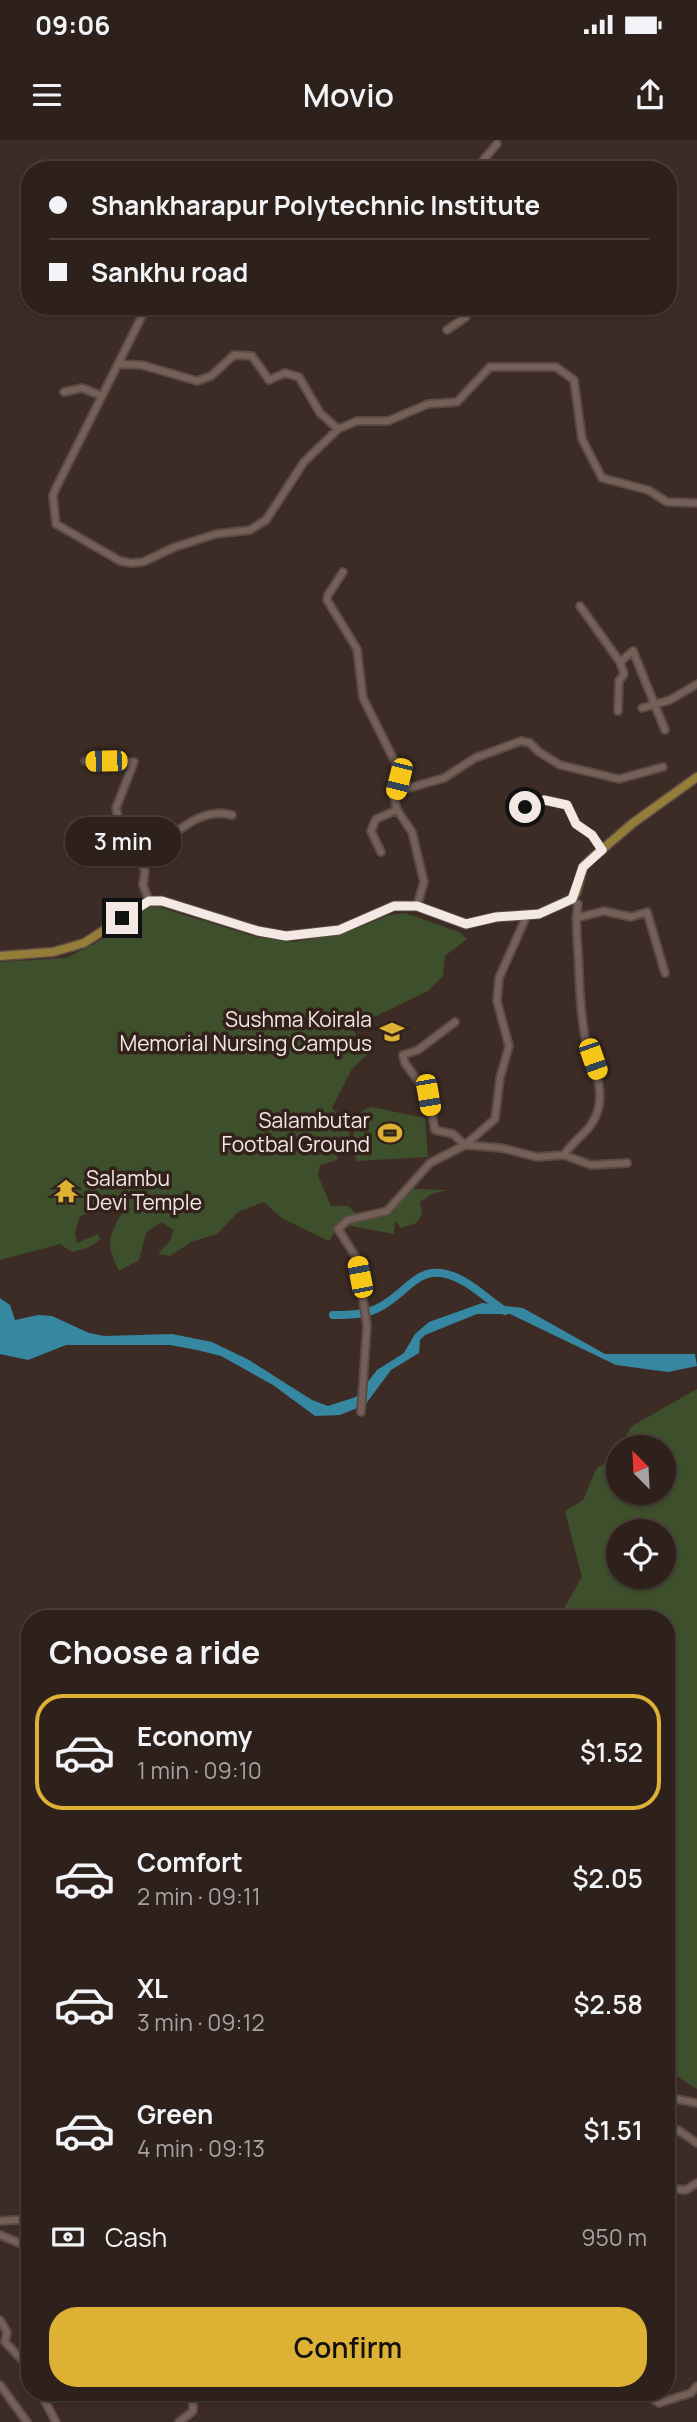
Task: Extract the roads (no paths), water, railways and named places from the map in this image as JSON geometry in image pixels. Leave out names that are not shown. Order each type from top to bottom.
[{"type":"main road","points":[[0,956],[52,952],[84,943],[149,901],[162,901],[258,931],[286,936],[339,930],[394,906],[417,906],[466,924],[496,917],[550,911],[572,899],[583,867],[632,823],[697,777]]},
{"type":"street","points":[[484,161],[496,144]]},
{"type":"street","points":[[143,315],[53,496],[56,524],[127,562],[143,562],[175,547],[216,534],[242,533],[261,524],[304,462],[338,429],[357,421],[388,421],[428,404],[457,402],[490,367],[556,367],[574,380],[582,439],[602,478],[648,490],[667,502],[697,503]]},
{"type":"street","points":[[447,330],[467,315]]},
{"type":"street","points":[[119,364],[142,365],[197,381],[211,376],[234,355],[252,356],[268,380],[285,373],[299,377],[320,413],[338,429]]},
{"type":"street","points":[[64,391],[82,388],[102,396]]},
{"type":"street","points":[[343,572],[327,600],[356,649],[363,698],[398,768],[395,792],[397,810],[412,832],[424,881],[417,906]]},
{"type":"street","points":[[580,606],[620,662],[624,674],[619,681],[618,711]]},
{"type":"street","points":[[620,662],[633,651],[643,669],[642,678],[665,730]]},
{"type":"street","points":[[642,708],[670,701],[697,684]]},
{"type":"street","points":[[395,792],[444,778],[475,758],[521,741],[530,743],[560,765],[619,779],[663,767]]},
{"type":"street","points":[[85,761],[134,762],[116,808],[124,840],[145,870],[143,885],[149,901]]},
{"type":"street","points":[[525,807],[544,800],[567,805],[576,824],[592,835],[602,850]]},
{"type":"street","points":[[381,852],[371,831],[376,819],[397,810]]},
{"type":"street","points":[[140,861],[177,830],[216,815],[232,815]]},
{"type":"street","points":[[564,1155],[572,1142],[585,1135],[598,1109],[599,1076],[586,1041],[578,990],[578,904],[572,899]]},
{"type":"street","points":[[576,918],[604,911],[631,917],[647,912],[665,973]]},
{"type":"street","points":[[361,1412],[366,1317],[356,1257],[339,1233],[339,1227],[355,1217],[387,1211],[430,1163],[465,1145],[496,1115],[500,1078],[509,1046],[497,1001],[499,978],[527,915]]},
{"type":"street","points":[[455,1022],[418,1050],[403,1055],[405,1063],[428,1095],[435,1130],[453,1134],[465,1145],[502,1148],[537,1157],[564,1155],[578,1163],[627,1163]]},
{"type":"street","points":[[675,2099],[697,2103]]},
{"type":"street","points":[[675,2129],[697,2143]]},
{"type":"street","points":[[675,2189],[686,2190],[697,2183]]},
{"type":"street","points":[[0,2221],[21,2220]]},
{"type":"street","points":[[0,2235],[21,2244]]},
{"type":"street","points":[[0,2320],[7,2332],[5,2342],[21,2359]]},
{"type":"street","points":[[0,2385],[27,2422]]},
{"type":"street","points":[[675,2398],[691,2393],[697,2386]]},
{"type":"street","points":[[45,2401],[56,2422]]},
{"type":"street","points":[[179,2422],[193,2411],[193,2401]]},
{"type":"water","points":[[0,1298],[10,1305],[15,1320],[38,1315],[52,1316],[89,1333],[104,1336],[172,1334],[212,1342],[249,1360],[312,1400],[328,1406],[356,1397],[377,1370],[404,1353],[415,1334],[429,1322],[482,1303],[523,1308],[605,1354],[695,1354],[697,1366],[668,1372],[616,1365],[510,1314],[477,1314],[425,1335],[420,1340],[419,1353],[391,1370],[365,1405],[340,1415],[315,1416],[273,1385],[221,1356],[197,1350],[170,1345],[66,1345],[28,1360],[0,1354]]},
{"type":"waterway","points":[[333,1315],[360,1314],[376,1309],[416,1279],[437,1273],[465,1282],[505,1311]]},
{"type":"place","name":"Sushma Koirala Memorial Nursing Campus","points":[[392,1032]]},
{"type":"place","name":"Salambutar Footbal Ground","points":[[390,1133]]},
{"type":"place","name":"Salambu Devi Temple","points":[[66,1191]]}]
